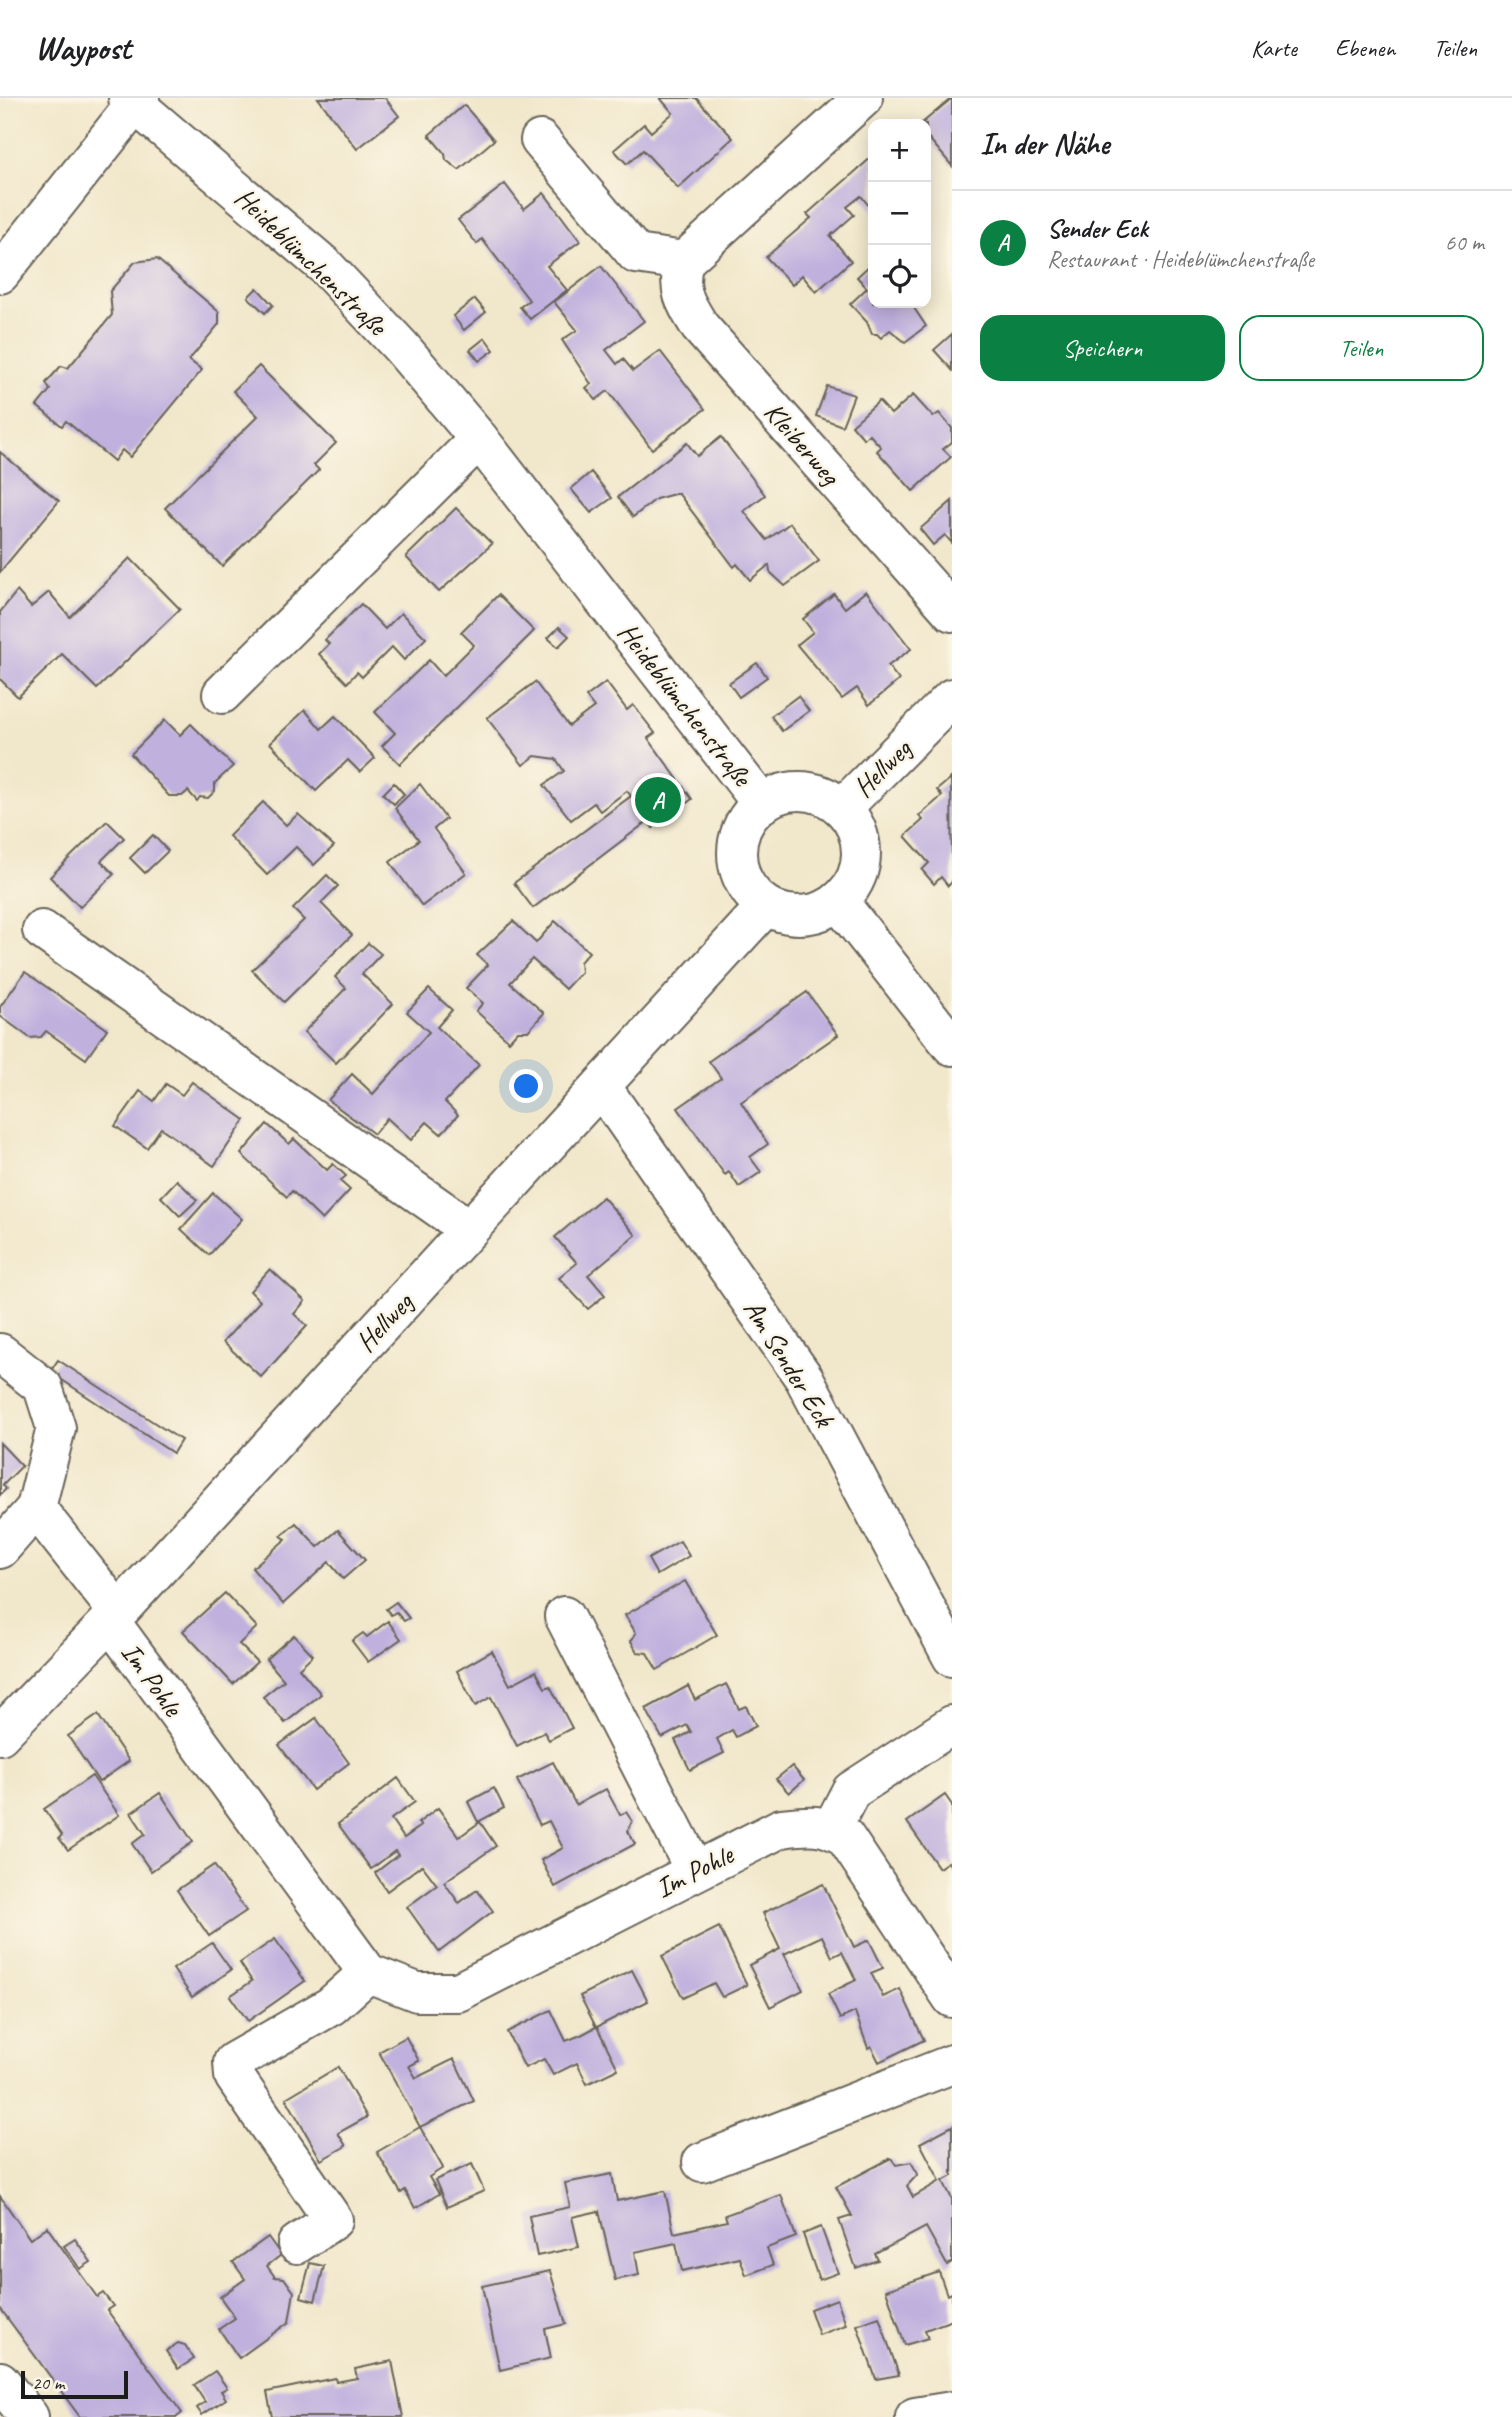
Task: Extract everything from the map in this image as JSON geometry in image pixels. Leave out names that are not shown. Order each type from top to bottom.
[{"type":"street","points":[[540,140],[636,254],[684,261],[863,98]]},
{"type":"street","points":[[0,274],[135,100]]},
{"type":"street","name":"Heideblümchenstraße","points":[[135,100],[325,266],[401,347],[479,439],[762,804]]},
{"type":"street","name":"Kleiberweg","points":[[684,261],[679,278],[685,303],[700,327],[952,612]]},
{"type":"street","points":[[222,695],[479,439]]},
{"type":"street","name":"Hellweg","points":[[842,808],[952,698]]},
{"type":"street","points":[[803,791],[824,796],[842,808],[855,825],[861,845],[857,876],[839,902],[822,911],[803,916],[784,914],[766,906],[751,892],[741,876],[737,856],[740,836],[748,818],[762,804],[781,794],[803,791]]},
{"type":"street","points":[[839,902],[952,1046]]},
{"type":"street","name":"Hellweg","points":[[0,1735],[114,1617],[766,906]]},
{"type":"street","points":[[42,930],[469,1229]]},
{"type":"street","name":"Am Sender Eck","points":[[601,1086],[804,1378],[952,1657]]},
{"type":"street","points":[[0,1353],[43,1387],[56,1429],[36,1508],[0,1549]]},
{"type":"street","name":"Im Pohle","points":[[36,1508],[368,1973],[417,1992],[458,1992],[781,1828],[814,1824],[832,1828]]},
{"type":"street","points":[[564,1616],[695,1871]]},
{"type":"street","points":[[952,1725],[851,1791],[832,1828],[845,1837],[952,1998]]},
{"type":"street","points":[[297,2244],[333,2220],[234,2076],[233,2062],[331,2006],[368,1973]]},
{"type":"street","points":[[702,2162],[952,2064]]},
{"type":"street","points":[[0,2381],[29,2417]]},
{"type":"street","points":[[915,2417],[952,2411]]},
{"type":"building","points":[[318,98],[385,98],[399,116],[357,149]]},
{"type":"building","points":[[660,98],[696,98],[733,138],[678,188],[643,150],[627,164],[614,150],[644,124],[651,132],[673,113]]},
{"type":"building","points":[[952,98],[952,166],[931,141],[931,119],[927,119]]},
{"type":"building","points":[[464,105],[494,140],[459,170],[446,160],[445,154],[429,135]]},
{"type":"building","points":[[868,160],[868,205],[861,196],[847,207],[854,215],[830,236],[851,261],[816,292],[802,275],[792,285],[766,257],[811,218],[807,214]]},
{"type":"building","points":[[505,184],[524,209],[544,193],[580,241],[547,266],[567,290],[530,319],[520,307],[529,300],[482,239],[477,244],[458,220]]},
{"type":"building","points":[[157,259],[219,312],[219,324],[189,360],[202,370],[130,457],[122,450],[114,461],[66,421],[62,426],[37,406],[50,390],[46,383],[61,366],[68,368],[112,315],[110,291],[135,262]]},
{"type":"building","points":[[601,266],[644,321],[606,350],[617,364],[623,359],[633,371],[660,351],[705,409],[652,449],[608,391],[596,400],[586,388],[591,384],[562,340],[577,330],[554,302]]},
{"type":"building","points":[[868,267],[868,308],[914,308],[926,326],[905,342],[890,330],[881,338],[872,334],[867,322],[850,304],[867,288],[857,277]]},
{"type":"building","points":[[257,288],[273,305],[265,313],[248,297]]},
{"type":"building","points":[[475,299],[486,312],[464,330],[453,316]]},
{"type":"building","points":[[952,334],[952,370],[934,350]]},
{"type":"building","points":[[485,338],[494,350],[479,361],[470,350]]},
{"type":"building","points":[[259,366],[336,443],[314,465],[319,470],[222,566],[165,508],[258,416],[233,391]]},
{"type":"building","points":[[827,386],[854,395],[842,426],[816,416]]},
{"type":"building","points":[[913,395],[933,417],[939,413],[952,428],[952,442],[943,449],[951,457],[913,491],[877,451],[881,447],[869,434],[864,439],[852,425],[879,401],[891,414]]},
{"type":"building","points":[[721,437],[765,495],[744,511],[754,524],[767,540],[790,523],[819,561],[785,586],[770,572],[769,565],[750,580],[737,564],[734,567],[678,493],[656,499],[633,517],[618,497],[687,443],[697,456]]},
{"type":"building","points":[[0,452],[59,501],[0,572]]},
{"type":"building","points":[[591,472],[612,498],[591,513],[571,489]]},
{"type":"building","points":[[952,501],[952,543],[945,535],[933,545],[920,529]]},
{"type":"building","points":[[456,508],[492,544],[439,592],[406,557]]},
{"type":"building","points":[[130,558],[180,609],[97,689],[62,654],[18,697],[0,679],[0,612],[17,591],[31,607],[49,592],[70,617]]},
{"type":"building","points":[[866,591],[911,649],[888,666],[899,680],[869,705],[857,688],[842,699],[797,645],[813,632],[803,619],[834,594],[845,608]]},
{"type":"building","points":[[498,595],[534,631],[400,764],[382,746],[395,733],[375,712],[429,660],[443,676],[474,645],[461,632]]},
{"type":"building","points":[[361,604],[385,629],[401,613],[426,638],[404,660],[392,647],[362,677],[357,672],[347,683],[319,654],[329,644],[325,640]]},
{"type":"building","points":[[559,627],[569,636],[558,647],[548,638]]},
{"type":"building","points":[[757,663],[767,677],[739,697],[729,683]]},
{"type":"building","points":[[535,682],[569,726],[594,707],[586,697],[606,682],[627,710],[633,705],[655,733],[648,738],[692,799],[653,828],[648,821],[533,908],[514,883],[631,796],[627,791],[600,811],[594,803],[571,820],[544,785],[564,771],[556,759],[535,756],[523,765],[487,718]]},
{"type":"building","points":[[798,696],[809,711],[782,731],[771,716]]},
{"type":"building","points":[[305,710],[321,729],[335,716],[375,758],[360,772],[348,760],[316,791],[270,743]]},
{"type":"building","points":[[165,720],[180,735],[191,724],[233,766],[215,783],[215,791],[208,798],[200,797],[197,801],[188,791],[182,796],[169,796],[131,754]]},
{"type":"building","points":[[951,778],[952,882],[948,886],[941,877],[934,884],[922,870],[929,863],[905,836],[923,820],[919,816],[942,796],[937,790]]},
{"type":"building","points":[[394,783],[404,794],[394,804],[383,794]]},
{"type":"building","points":[[420,784],[446,819],[434,829],[466,873],[422,906],[390,862],[419,840],[395,808]]},
{"type":"building","points":[[263,802],[286,825],[298,814],[334,846],[314,865],[296,847],[267,875],[229,836]]},
{"type":"building","points":[[107,821],[124,838],[101,861],[114,874],[80,907],[50,877]]},
{"type":"building","points":[[153,835],[168,851],[145,873],[130,858]]},
{"type":"building","points":[[327,875],[338,886],[321,903],[352,935],[284,1002],[252,970],[304,920],[293,909]]},
{"type":"building","points":[[513,921],[536,943],[555,921],[589,952],[580,962],[581,972],[565,989],[532,959],[510,983],[544,1013],[528,1031],[518,1031],[509,1041],[476,1011],[483,1003],[466,988],[488,965],[477,955]]},
{"type":"building","points":[[368,943],[381,954],[362,974],[393,1004],[336,1063],[304,1032],[346,988],[335,977]]},
{"type":"building","points":[[25,972],[107,1029],[86,1059],[46,1031],[41,1037],[30,1038],[0,1016],[0,1007]]},
{"type":"building","points":[[429,989],[452,1010],[437,1027],[479,1065],[445,1102],[458,1115],[441,1134],[427,1122],[411,1140],[387,1118],[374,1134],[328,1100],[352,1074],[373,1094],[429,1032],[407,1012]]},
{"type":"building","points":[[807,992],[838,1035],[741,1102],[768,1144],[750,1157],[761,1172],[739,1187],[729,1172],[725,1175],[678,1108],[721,1078],[709,1061]]},
{"type":"building","points":[[192,1082],[245,1120],[214,1166],[161,1128],[147,1148],[115,1126],[140,1091],[154,1101],[166,1084],[182,1095]]},
{"type":"building","points":[[267,1124],[289,1144],[294,1139],[327,1170],[333,1164],[346,1176],[340,1181],[350,1190],[322,1220],[292,1191],[287,1197],[241,1154]]},
{"type":"building","points":[[177,1180],[197,1200],[180,1216],[161,1197]]},
{"type":"building","points":[[213,1193],[242,1219],[209,1255],[181,1229]]},
{"type":"building","points":[[603,1197],[636,1235],[588,1275],[605,1295],[588,1309],[559,1278],[577,1263],[555,1237]]},
{"type":"building","points":[[270,1269],[305,1301],[294,1314],[307,1326],[261,1377],[223,1342],[260,1301],[250,1291]]},
{"type":"building","points":[[58,1360],[181,1440],[173,1453],[50,1372]]},
{"type":"building","points":[[0,1443],[22,1466],[3,1485],[6,1489],[0,1495]]},
{"type":"building","points":[[296,1523],[318,1547],[338,1530],[365,1560],[343,1579],[329,1562],[283,1604],[252,1568],[286,1539],[281,1536]]},
{"type":"building","points":[[680,1541],[689,1556],[657,1575],[648,1559]]},
{"type":"building","points":[[685,1581],[717,1635],[657,1670],[647,1653],[637,1652],[631,1641],[636,1633],[625,1615]]},
{"type":"building","points":[[225,1593],[257,1627],[239,1644],[257,1662],[233,1684],[183,1631]]},
{"type":"building","points":[[396,1602],[409,1618],[404,1621],[396,1612],[391,1615],[386,1609]]},
{"type":"building","points":[[388,1621],[401,1639],[368,1662],[352,1641],[363,1633],[367,1637]]},
{"type":"building","points":[[294,1635],[313,1655],[299,1668],[321,1694],[285,1723],[263,1697],[284,1680],[266,1659]]},
{"type":"building","points":[[492,1651],[510,1685],[536,1671],[545,1688],[550,1686],[572,1728],[549,1740],[544,1732],[517,1746],[491,1697],[475,1706],[457,1671]]},
{"type":"building","points":[[726,1684],[739,1709],[746,1706],[756,1726],[736,1737],[732,1730],[717,1739],[724,1753],[690,1770],[675,1740],[691,1732],[687,1725],[662,1738],[646,1709],[688,1686],[695,1700]]},
{"type":"building","points":[[98,1715],[129,1761],[99,1782],[68,1736]]},
{"type":"building","points":[[316,1718],[349,1763],[313,1790],[279,1745]]},
{"type":"building","points":[[553,1762],[576,1805],[606,1789],[620,1815],[626,1812],[632,1821],[628,1831],[635,1844],[555,1887],[541,1860],[563,1848],[549,1821],[540,1825],[517,1780]]},
{"type":"building","points":[[792,1766],[804,1780],[789,1793],[776,1779]]},
{"type":"building","points":[[92,1776],[119,1815],[68,1850],[59,1838],[62,1835],[44,1809]]},
{"type":"building","points":[[398,1778],[415,1802],[391,1819],[404,1838],[421,1826],[418,1823],[438,1808],[459,1837],[480,1822],[496,1846],[444,1882],[459,1903],[477,1890],[493,1911],[439,1952],[407,1907],[437,1885],[422,1865],[387,1891],[375,1873],[398,1855],[395,1851],[371,1869],[338,1824]]},
{"type":"building","points":[[494,1788],[504,1808],[478,1822],[468,1802]]},
{"type":"building","points":[[160,1793],[193,1842],[151,1871],[132,1844],[145,1834],[131,1813]]},
{"type":"building","points":[[945,1795],[952,1805],[952,1868],[948,1862],[939,1868],[907,1822]]},
{"type":"building","points":[[214,1865],[246,1911],[209,1936],[177,1890]]},
{"type":"building","points":[[823,1884],[854,1947],[869,1940],[883,1968],[871,1973],[883,1997],[900,1989],[924,2040],[879,2062],[871,2046],[868,2048],[855,2012],[840,2019],[828,1994],[856,1980],[842,1952],[832,1957],[822,1936],[784,1954],[803,1990],[770,2007],[749,1965],[780,1949],[763,1913]]},
{"type":"building","points":[[719,1927],[747,1985],[722,1997],[714,1983],[683,1998],[662,1956]]},
{"type":"building","points":[[275,1939],[305,1981],[248,2021],[230,1996],[252,1981],[240,1963]]},
{"type":"building","points":[[212,1943],[231,1970],[192,1997],[173,1969]]},
{"type":"building","points":[[632,1970],[648,2001],[597,2027],[618,2069],[587,2084],[577,2063],[553,2075],[544,2059],[525,2068],[507,2032],[551,2010],[566,2041],[581,2035],[596,2027],[580,1996]]},
{"type":"building","points":[[406,2037],[419,2061],[409,2066],[416,2078],[454,2059],[474,2101],[420,2127],[379,2052]]},
{"type":"building","points":[[338,2067],[367,2117],[338,2133],[346,2146],[321,2160],[286,2098]]},
{"type":"building","points":[[952,2126],[952,2176],[943,2181],[952,2199],[952,2262],[947,2265],[926,2227],[875,2254],[878,2260],[856,2268],[839,2220],[852,2216],[836,2187],[891,2158],[896,2165],[911,2162],[918,2174],[907,2186],[913,2197],[940,2181],[920,2143]]},
{"type":"building","points":[[420,2127],[443,2168],[429,2177],[439,2194],[415,2208],[405,2190],[401,2193],[377,2152]]},
{"type":"building","points":[[472,2164],[484,2191],[447,2207],[435,2180]]},
{"type":"building","points":[[612,2174],[617,2201],[665,2191],[674,2233],[727,2221],[725,2215],[781,2195],[796,2237],[767,2248],[773,2265],[746,2275],[740,2258],[682,2271],[676,2243],[635,2252],[639,2275],[615,2280],[599,2211],[572,2217],[579,2247],[537,2256],[529,2216],[570,2207],[565,2183]]},
{"type":"building","points":[[0,2196],[30,2239],[47,2227],[97,2297],[103,2293],[113,2306],[107,2310],[182,2413],[177,2417],[80,2417],[0,2308]]},
{"type":"building","points":[[821,2227],[838,2273],[819,2280],[803,2234]]},
{"type":"building","points":[[268,2237],[281,2255],[267,2266],[275,2277],[284,2278],[294,2292],[289,2322],[239,2358],[219,2329],[235,2318],[220,2297],[245,2279],[233,2262]]},
{"type":"building","points":[[75,2239],[91,2262],[80,2269],[64,2246]]},
{"type":"building","points":[[310,2263],[324,2266],[315,2301],[301,2297]]},
{"type":"building","points":[[550,2271],[566,2324],[545,2329],[551,2358],[500,2370],[482,2286]]},
{"type":"building","points":[[939,2272],[947,2295],[952,2293],[952,2320],[925,2330],[928,2338],[905,2345],[886,2290]]},
{"type":"building","points":[[837,2299],[846,2325],[819,2335],[810,2309]]},
{"type":"building","points":[[879,2317],[899,2375],[876,2379],[857,2325]]},
{"type":"building","points":[[178,2343],[185,2345],[194,2359],[178,2369],[166,2351]]},
{"type":"building","points":[[392,2361],[403,2417],[272,2417],[267,2392],[335,2378],[336,2382],[357,2378],[355,2369]]},
{"type":"building","points":[[215,2371],[227,2388],[221,2391],[226,2399],[202,2415],[197,2408],[205,2402],[194,2385]]},
{"type":"place","name":"Sender Eck","points":[[658,800]]}]
